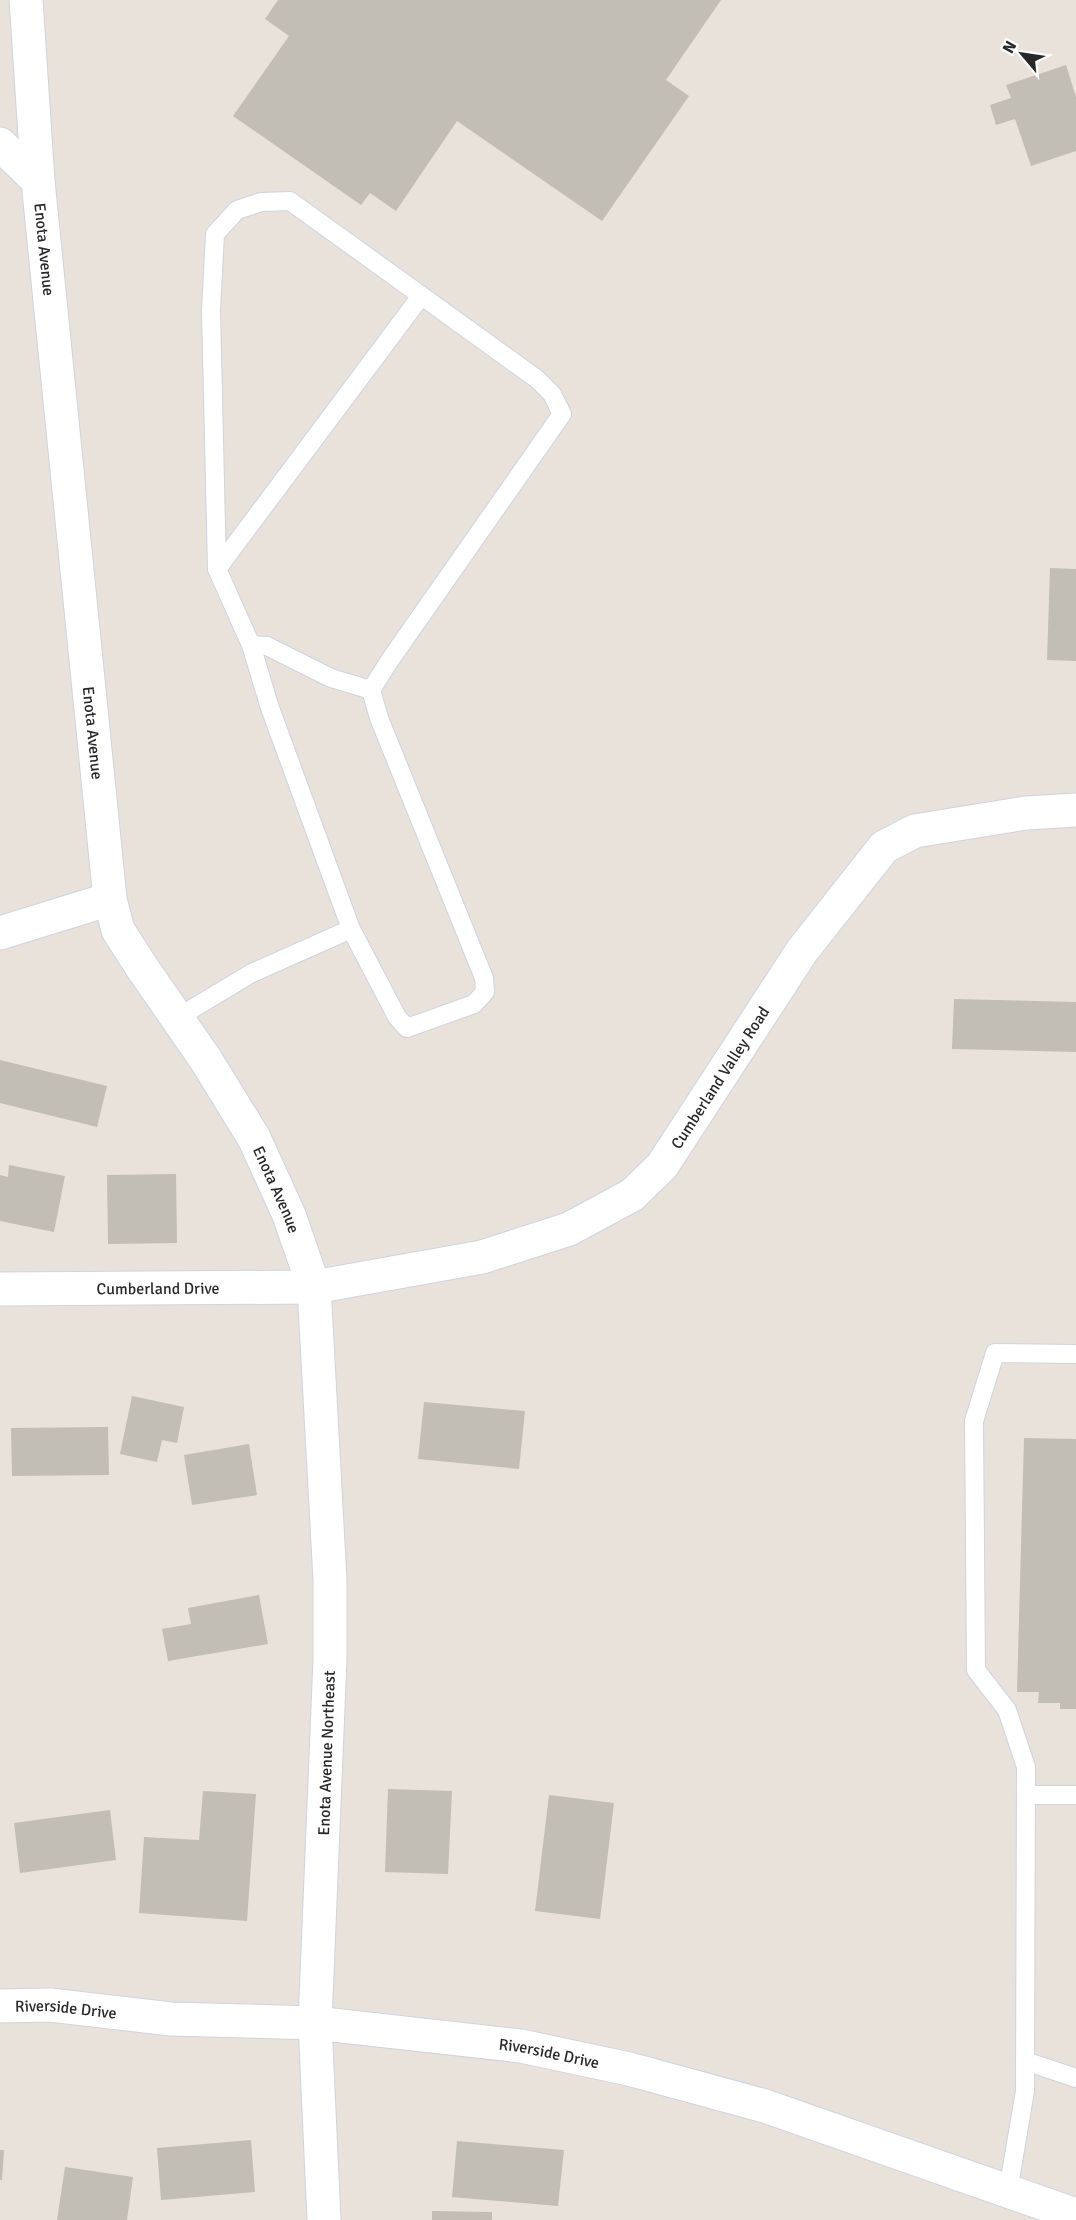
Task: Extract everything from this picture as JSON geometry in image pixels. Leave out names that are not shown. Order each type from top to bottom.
[{"type":"street","points":[[26,0],[38,181]]},
{"type":"street","name":"Enota Avenue","points":[[0,144],[38,181],[110,899],[118,930],[206,1060],[254,1138],[289,1215],[314,1287]]},
{"type":"street","name":"Cumberland Valley Road","points":[[314,1287],[482,1257],[569,1229],[632,1195],[662,1166],[802,951],[884,847],[915,831],[1026,813],[1076,810]]},
{"type":"street","points":[[0,933],[110,899]]},
{"type":"street","name":"Cumberland Drive","points":[[0,1289],[314,1287]]},
{"type":"street","name":"Enota Avenue Northeast","points":[[314,1287],[330,1580],[330,1659],[315,2023],[324,2220]]},
{"type":"street","name":"Riverside Drive","points":[[0,2006],[50,2005],[171,2019],[315,2023],[521,2046],[629,2069],[765,2106],[1008,2191],[1066,2215]]},
{"type":"lane","points":[[290,201],[421,297],[537,379],[552,394],[562,414],[371,690],[379,718],[483,978],[485,992],[474,1004],[407,1028],[397,1017],[351,929],[270,708],[251,645],[217,569],[211,310],[215,234],[237,210],[261,202],[290,201]]},
{"type":"lane","points":[[217,569],[421,297]]},
{"type":"lane","points":[[251,645],[267,646],[331,678],[371,690]]},
{"type":"lane","points":[[177,1018],[252,973],[351,929]]},
{"type":"lane","points":[[1008,2191],[1025,2091],[1026,1767],[1007,1710],[976,1670],[974,1421],[995,1353],[1076,1354]]},
{"type":"lane","points":[[1026,1795],[1076,1795]]},
{"type":"lane","points":[[1025,2061],[1076,2078]]},
{"type":"building","points":[[278,0],[721,0],[666,80],[689,96],[602,221],[457,121],[396,211],[370,193],[361,205],[233,116],[289,36],[265,19]]},
{"type":"building","points":[[1066,65],[1076,97],[1076,151],[1031,166],[1015,119],[996,125],[990,105],[1011,98],[1006,85]]},
{"type":"building","points":[[1050,568],[1076,569],[1076,661],[1047,660]]},
{"type":"building","points":[[954,999],[1076,1002],[1076,1052],[952,1049]]},
{"type":"building","points":[[0,1060],[107,1086],[97,1127],[0,1103]]},
{"type":"building","points":[[9,1165],[65,1176],[54,1232],[0,1221],[0,1175],[8,1177]]},
{"type":"building","points":[[176,1174],[177,1243],[108,1244],[107,1175]]},
{"type":"building","points":[[132,1396],[184,1407],[177,1443],[162,1440],[157,1462],[120,1454]]},
{"type":"building","points":[[424,1402],[525,1411],[519,1469],[418,1459]]},
{"type":"building","points":[[108,1427],[109,1475],[12,1476],[11,1428]]},
{"type":"building","points":[[1024,1438],[1076,1439],[1076,1709],[1060,1709],[1060,1703],[1038,1703],[1039,1692],[1017,1692]]},
{"type":"building","points":[[249,1444],[257,1495],[192,1505],[184,1455]]},
{"type":"building","points":[[259,1595],[268,1644],[168,1661],[162,1629],[191,1624],[188,1608]]},
{"type":"building","points":[[388,1789],[452,1791],[448,1874],[385,1872]]},
{"type":"building","points":[[203,1791],[256,1794],[247,1921],[139,1913],[144,1837],[199,1840]]},
{"type":"building","points":[[549,1795],[614,1803],[600,1919],[535,1911]]},
{"type":"building","points":[[110,1810],[116,1860],[20,1873],[14,1823]]},
{"type":"building","points":[[251,2140],[255,2192],[161,2200],[157,2148]]},
{"type":"building","points":[[457,2141],[564,2150],[558,2206],[452,2197]]},
{"type":"building","points":[[0,2150],[4,2150],[2,2180],[0,2180]]},
{"type":"building","points":[[65,2167],[133,2177],[127,2220],[57,2220]]},
{"type":"building","points":[[432,2211],[492,2212],[492,2220],[432,2220]]}]
